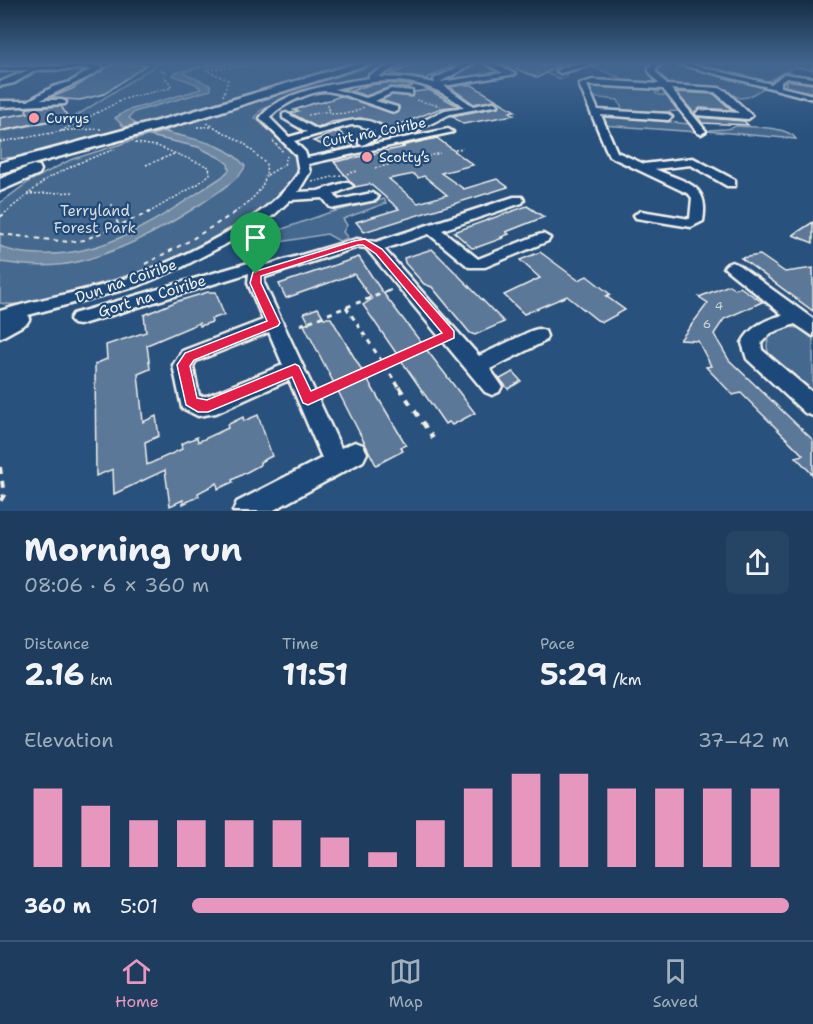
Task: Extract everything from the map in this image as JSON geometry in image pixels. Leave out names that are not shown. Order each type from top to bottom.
[{"type":"highway","points":[[0,186],[45,165],[293,87]]},
{"type":"highway","points":[[0,168],[134,138]]},
{"type":"highway","points":[[0,175],[134,138]]},
{"type":"street","points":[[30,103],[63,87]]},
{"type":"street","points":[[306,161],[273,128],[265,118],[266,114],[272,108],[344,87]]},
{"type":"street","points":[[449,87],[469,107]]},
{"type":"street","points":[[585,87],[613,154],[693,191],[700,201],[696,221],[691,223],[641,215]]},
{"type":"street","points":[[665,87],[693,112],[701,131]]},
{"type":"street","points":[[673,87],[719,91],[748,116],[693,112]]},
{"type":"street","points":[[775,87],[813,97]]},
{"type":"street","points":[[295,106],[332,90],[391,110],[410,97]]},
{"type":"street","points":[[371,102],[391,91],[410,97]]},
{"type":"street","points":[[0,104],[62,102]]},
{"type":"street","points":[[418,127],[443,113],[469,107],[494,105]]},
{"type":"street","points":[[594,112],[668,117]]},
{"type":"street","points":[[286,116],[302,127],[318,133]]},
{"type":"street","points":[[287,140],[318,133],[350,118],[383,130]]},
{"type":"street","points":[[363,141],[383,130]]},
{"type":"street","name":"Cuirt na Coiribe","points":[[306,161],[448,132]]},
{"type":"street","name":"Dun na Coiribe","points":[[0,317],[56,304],[158,273],[237,233],[290,195],[304,173],[306,161]]},
{"type":"street","points":[[641,168],[693,161],[731,183]]},
{"type":"street","points":[[290,195],[309,196],[347,186]]},
{"type":"street","points":[[326,193],[335,204],[372,197]]},
{"type":"street","name":"Gort na Coiribe","points":[[79,319],[357,243],[365,242],[375,247],[518,200]]},
{"type":"street","points":[[431,228],[474,264],[480,264],[543,238]]},
{"type":"street","points":[[237,233],[257,243],[262,250],[256,283],[308,399],[346,458],[246,511]]},
{"type":"street","points":[[375,247],[492,386]]},
{"type":"street","points":[[732,267],[805,323]]},
{"type":"street","name":"Dun na Coiribe","points":[[0,329],[56,304]]},
{"type":"street","points":[[274,323],[189,356],[183,365],[190,401],[198,406],[208,406],[295,369]]},
{"type":"street","points":[[805,323],[771,325],[754,336],[751,343],[754,354],[813,406]]},
{"type":"street","points":[[477,367],[538,336]]},
{"type":"path","points":[[59,132],[111,108],[124,99],[170,87]]},
{"type":"path","points":[[224,100],[222,98],[226,87]]},
{"type":"path","points":[[410,97],[449,108],[469,107]]},
{"type":"path","points":[[328,104],[329,114],[350,118],[371,102]]},
{"type":"path","points":[[308,115],[329,111]]},
{"type":"path","points":[[142,265],[200,234],[244,205],[260,190],[266,175],[266,164],[249,147],[200,119]]},
{"type":"path","points":[[383,130],[418,127]]},
{"type":"path","points":[[266,175],[284,165],[288,157],[264,131],[273,128]]},
{"type":"path","points":[[0,234],[69,242],[84,240],[145,215],[198,184],[210,174],[210,167],[202,161],[175,153],[155,143],[134,138]]},
{"type":"path","points":[[455,150],[463,148]]},
{"type":"path","points":[[0,217],[27,194],[73,164],[115,149]]},
{"type":"path","points":[[146,165],[175,153]]},
{"type":"path","points":[[416,159],[440,153]]},
{"type":"path","points":[[375,168],[401,162]]},
{"type":"path","points":[[298,185],[358,171]]},
{"type":"path","points":[[27,194],[75,192]]},
{"type":"path","points":[[112,204],[113,215],[119,226]]},
{"type":"path","points":[[300,326],[391,290]]},
{"type":"path","points":[[346,307],[434,438]]},
{"type":"path","points":[[308,399],[450,335]]},
{"type":"path","points":[[0,467],[4,495],[0,502]]},
{"type":"shaded area","points":[[0,87],[121,87],[75,116],[0,132]]},
{"type":"shaded area","points":[[199,87],[210,87],[211,90],[134,112],[129,118],[136,124],[124,127],[115,118],[126,111],[201,89]]},
{"type":"shaded area","points":[[168,130],[166,132],[219,147],[245,166],[230,183],[182,216],[110,252],[68,264],[48,266],[0,262],[0,246],[24,253],[66,253],[114,240],[158,218],[222,177],[229,170],[228,164],[220,158],[198,147],[150,136]]},
{"type":"green space","points":[[122,87],[272,87],[60,148],[21,157],[0,158],[0,132],[76,116]]},
{"type":"green space","name":"Terryland Forest Park","points":[[304,87],[326,87],[273,104],[260,111],[255,118],[297,156],[299,168],[295,178],[282,194],[250,219],[178,257],[135,273],[34,301],[17,304],[0,303],[0,203],[30,181],[70,160]]},
{"type":"green space","points":[[586,87],[662,88],[657,89],[659,92],[655,92],[656,94],[670,97],[680,111],[656,112],[657,115],[601,111],[623,111],[618,100],[590,97]]},
{"type":"green space","points":[[689,87],[768,87],[813,98],[813,100],[764,88],[748,97],[740,98],[717,88]]},
{"type":"green space","points":[[602,115],[689,124],[698,132],[602,125],[598,117]]},
{"type":"green space","points":[[736,126],[777,129],[796,139],[707,131]]},
{"type":"green space","points":[[384,199],[386,203],[343,219],[347,225],[343,232],[348,238],[339,241],[327,234],[280,242],[263,239],[265,235],[328,213]]},
{"type":"green space","points":[[789,327],[799,328],[813,339],[813,400],[783,373],[768,352],[767,342],[774,333]]},
{"type":"building","points":[[75,87],[114,87],[104,94],[80,100],[50,98]]},
{"type":"building","points":[[363,87],[411,87],[390,87],[366,96],[351,91]]},
{"type":"building","points":[[450,87],[475,87],[515,111],[510,112],[514,115],[463,124],[452,116],[500,105],[494,100],[474,104]]},
{"type":"building","points":[[788,87],[813,87],[813,93]]},
{"type":"building","points":[[429,90],[458,106],[441,108],[389,129],[379,123],[361,118],[331,122],[318,128],[291,113],[317,102],[341,96],[395,114],[399,112],[399,106],[381,100],[392,95],[412,97],[414,92]]},
{"type":"building","points":[[676,92],[714,94],[732,110],[700,108],[694,113]]},
{"type":"building","name":"Currys","points":[[61,106],[68,117],[0,131],[0,118],[28,113],[26,110],[28,108]]},
{"type":"building","points":[[698,117],[744,121],[748,125],[702,123]]},
{"type":"building","points":[[339,131],[354,146],[336,150],[313,141]]},
{"type":"building","points":[[437,138],[473,165],[441,173],[464,189],[497,179],[508,187],[364,232],[356,222],[399,209],[370,184],[355,187],[334,162],[405,147],[401,146]],"holes":[[[414,174],[418,178],[424,176],[447,195],[418,203],[389,179]]]},
{"type":"building","points":[[527,206],[544,217],[506,232],[509,234],[501,237],[503,238],[478,247],[472,248],[454,232]]},
{"type":"building","points":[[813,222],[813,243],[793,235]]},
{"type":"building","points":[[432,249],[504,322],[475,335],[470,333],[432,287],[424,284],[405,263],[404,258]]},
{"type":"building","points":[[540,252],[578,280],[587,276],[610,294],[606,296],[625,310],[603,322],[597,320],[567,296],[524,314],[504,295],[540,278],[520,260]]},
{"type":"building","points":[[760,255],[785,272],[813,268],[813,311],[741,258]]},
{"type":"building","points":[[359,257],[381,290],[475,413],[452,425],[449,422],[445,424],[363,305],[372,299],[354,274],[286,298],[279,284]]},
{"type":"building","points":[[729,285],[735,289],[740,287],[762,302],[724,319],[714,334],[729,360],[813,440],[813,475],[796,457],[803,455],[741,393],[733,395],[706,367],[711,366],[698,341],[680,340],[708,303],[699,297]]},
{"type":"building","points":[[208,292],[216,292],[224,315],[211,319],[212,322],[200,326],[199,323],[147,345],[150,369],[138,374],[143,422],[156,416],[159,436],[145,442],[147,465],[182,449],[181,444],[197,437],[198,442],[228,428],[227,425],[243,417],[244,421],[258,415],[272,456],[232,480],[233,482],[218,489],[217,483],[183,504],[183,500],[170,506],[165,470],[114,494],[113,469],[96,476],[95,364],[107,359],[106,345],[146,332],[144,315]]},
{"type":"building","points":[[318,308],[324,318],[331,318],[406,445],[401,447],[403,451],[376,465],[304,325],[309,323],[304,313]]},
{"type":"building","points":[[513,372],[521,381],[508,389],[500,379]]},
{"type":"place","name":"Currys","points":[[34,118]]},
{"type":"place","name":"Scotty’s","points":[[367,157]]},
{"type":"route","points":[[365,242],[375,247],[450,335],[308,399],[295,369],[208,406],[198,406],[190,401],[183,365],[189,356],[274,323],[256,283],[256,274],[365,242]]}]
